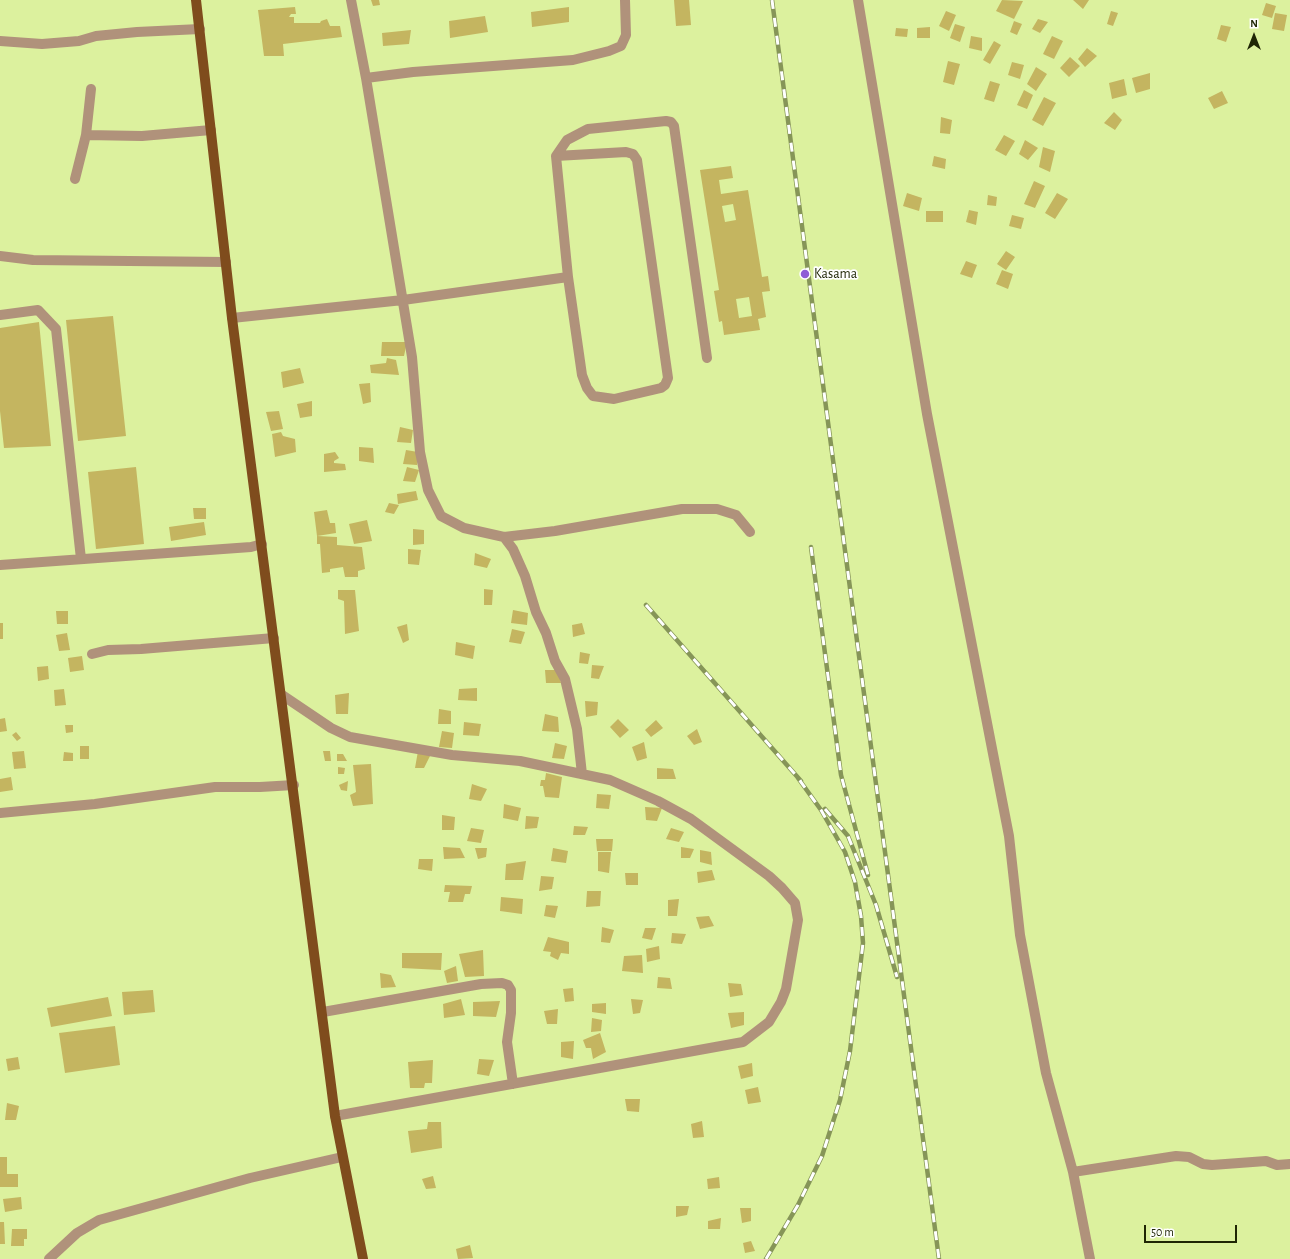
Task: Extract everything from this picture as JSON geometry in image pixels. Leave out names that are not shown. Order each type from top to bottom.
[{"type":"main road","points":[[196,0],[232,318],[294,785],[335,1116],[363,1259]]},
{"type":"street","points":[[351,0],[366,78],[412,357],[420,452],[428,490],[441,516],[464,528],[504,537],[555,531],[682,510],[717,510],[736,515],[750,532]]},
{"type":"street","points":[[366,78],[413,72],[573,60],[609,51],[621,46],[626,35],[625,0]]},
{"type":"street","points":[[858,0],[927,414],[1009,836],[1020,935],[1031,996],[1046,1073],[1073,1172],[1090,1259]]},
{"type":"street","points":[[0,41],[42,44],[79,41],[96,36],[200,29]]},
{"type":"street","points":[[75,179],[86,135],[91,89]]},
{"type":"street","points":[[556,156],[626,152],[633,154],[637,160],[668,378],[665,385],[661,388],[614,399],[594,396],[587,388],[582,375],[568,277],[556,156],[566,140],[588,129],[666,121],[671,122],[674,126],[707,358]]},
{"type":"street","points":[[86,135],[142,136],[211,130]]},
{"type":"street","points":[[0,256],[33,260],[226,262]]},
{"type":"street","points":[[232,318],[403,300],[568,277]]},
{"type":"street","points":[[0,314],[38,310],[56,329],[81,559]]},
{"type":"street","points":[[504,537],[513,549],[525,576],[536,612],[546,633],[555,661],[565,679],[577,729],[582,774]]},
{"type":"street","points":[[0,565],[251,547],[262,544]]},
{"type":"street","points":[[92,654],[108,650],[141,649],[274,638]]},
{"type":"street","points":[[282,694],[331,728],[350,737],[452,755],[520,761],[610,780],[658,801],[690,819],[769,876],[795,903],[798,920],[786,989],[782,1002],[769,1022],[744,1042],[335,1116]]},
{"type":"street","points":[[0,813],[95,804],[215,787],[294,785]]},
{"type":"street","points":[[323,1012],[482,984],[502,983],[508,985],[511,990],[511,1006],[507,1042],[513,1084]]},
{"type":"street","points":[[1073,1172],[1176,1156],[1189,1156],[1203,1164],[1212,1165],[1266,1161],[1277,1165],[1290,1164]]},
{"type":"street","points":[[49,1259],[78,1233],[99,1220],[250,1178],[342,1157]]},
{"type":"building","points":[[371,0],[379,0],[380,5],[373,6]]},
{"type":"building","points":[[674,0],[689,0],[691,25],[676,26]]},
{"type":"building","points":[[1002,0],[1023,1],[1014,19],[996,11]]},
{"type":"building","points":[[1073,0],[1089,0],[1083,9]]},
{"type":"building","points":[[1266,3],[1276,6],[1272,18],[1262,15]]},
{"type":"building","points":[[295,7],[296,14],[291,14],[289,17],[294,17],[294,23],[320,23],[321,21],[327,19],[330,26],[340,26],[342,37],[283,44],[284,56],[264,56],[258,10]]},
{"type":"building","points":[[569,7],[569,22],[532,27],[531,12]]},
{"type":"building","points":[[946,11],[956,15],[949,31],[939,26]]},
{"type":"building","points":[[1111,11],[1118,13],[1113,26],[1107,24]]},
{"type":"building","points":[[1275,13],[1287,15],[1284,31],[1272,29]]},
{"type":"building","points":[[485,16],[488,32],[450,38],[449,21]]},
{"type":"building","points":[[1038,19],[1048,22],[1040,33],[1032,29]]},
{"type":"building","points":[[1014,21],[1022,24],[1017,35],[1010,32]]},
{"type":"building","points":[[955,24],[965,27],[960,42],[950,38]]},
{"type":"building","points":[[1221,25],[1231,27],[1226,42],[1217,39]]},
{"type":"building","points":[[930,27],[930,38],[917,38],[917,28]]},
{"type":"building","points":[[896,28],[908,29],[907,37],[895,36]]},
{"type":"building","points":[[411,30],[409,44],[383,46],[382,33]]},
{"type":"building","points":[[971,36],[982,38],[982,51],[969,48]]},
{"type":"building","points":[[1052,36],[1063,41],[1054,59],[1043,54]]},
{"type":"building","points":[[994,41],[1001,45],[990,64],[983,60]]},
{"type":"building","points":[[1087,48],[1097,56],[1085,67],[1078,59]]},
{"type":"building","points":[[1070,57],[1080,66],[1069,77],[1060,68]]},
{"type":"building","points":[[948,61],[960,64],[954,85],[943,82]]},
{"type":"building","points":[[1012,62],[1024,65],[1020,79],[1008,75]]},
{"type":"building","points":[[1036,67],[1047,74],[1036,91],[1027,84]]},
{"type":"building","points":[[1150,73],[1150,89],[1136,93],[1132,78]]},
{"type":"building","points":[[1124,79],[1127,95],[1112,99],[1109,83]]},
{"type":"building","points":[[990,81],[1000,84],[994,102],[984,99]]},
{"type":"building","points":[[1024,90],[1033,95],[1027,109],[1017,105]]},
{"type":"building","points":[[1222,91],[1228,103],[1214,109],[1208,98]]},
{"type":"building","points":[[1044,97],[1056,103],[1043,126],[1032,120]]},
{"type":"building","points":[[1114,112],[1122,120],[1115,130],[1104,123]]},
{"type":"building","points":[[941,117],[952,120],[950,134],[940,133]]},
{"type":"building","points":[[1004,135],[1015,141],[1006,156],[995,150]]},
{"type":"building","points":[[1025,140],[1038,148],[1028,160],[1019,154]]},
{"type":"building","points":[[1043,147],[1055,151],[1050,172],[1039,167]]},
{"type":"building","points":[[934,156],[946,159],[945,169],[932,166]]},
{"type":"building","points":[[731,166],[733,178],[719,180],[721,194],[748,190],[762,277],[768,276],[770,291],[762,292],[766,317],[758,319],[760,330],[724,335],[722,321],[719,322],[714,291],[719,290],[700,170]],"holes":[[[733,204],[736,220],[725,222],[722,206]],[[749,297],[752,316],[739,318],[736,299]]]},
{"type":"building","points":[[1034,181],[1045,186],[1035,208],[1024,204]]},
{"type":"building","points":[[907,193],[922,198],[919,211],[903,206]]},
{"type":"building","points":[[1057,193],[1068,199],[1055,219],[1045,213]]},
{"type":"building","points":[[988,195],[997,197],[996,206],[987,205]]},
{"type":"building","points":[[969,210],[978,212],[976,225],[966,222]]},
{"type":"building","points":[[926,211],[943,211],[943,222],[926,222]]},
{"type":"building","points":[[1012,215],[1024,218],[1021,229],[1009,226]]},
{"type":"building","points":[[1006,251],[1015,257],[1006,270],[997,264]]},
{"type":"building","points":[[966,261],[977,265],[972,278],[960,274]]},
{"type":"building","points":[[1002,270],[1013,274],[1008,289],[996,284]]},
{"type":"building","points":[[113,316],[126,436],[78,441],[66,320]]},
{"type":"building","points":[[39,322],[51,446],[4,448],[0,411],[0,328]]},
{"type":"building","points":[[382,342],[407,342],[404,356],[381,356]]},
{"type":"building","points":[[387,358],[396,360],[399,375],[371,373],[370,365],[386,363]]},
{"type":"building","points":[[300,368],[304,383],[283,388],[281,372]]},
{"type":"building","points":[[370,383],[371,402],[363,404],[359,384]]},
{"type":"building","points":[[312,401],[312,416],[300,418],[297,404]]},
{"type":"building","points":[[279,411],[283,429],[271,431],[266,412]]},
{"type":"building","points":[[400,427],[413,430],[411,443],[397,442]]},
{"type":"building","points":[[281,432],[283,436],[295,439],[296,452],[275,457],[272,434]]},
{"type":"building","points":[[359,447],[373,448],[374,463],[359,461]]},
{"type":"building","points":[[406,450],[418,452],[417,465],[403,464]]},
{"type":"building","points":[[335,452],[339,458],[334,461],[334,463],[345,464],[346,470],[324,472],[324,454]]},
{"type":"building","points":[[136,467],[144,544],[96,549],[88,472]]},
{"type":"building","points":[[407,467],[419,470],[415,482],[403,481]]},
{"type":"building","points":[[416,491],[418,500],[398,504],[397,494]]},
{"type":"building","points":[[389,503],[399,505],[394,514],[385,512]]},
{"type":"building","points":[[193,508],[206,508],[206,519],[194,519]]},
{"type":"building","points":[[327,510],[330,523],[335,523],[336,533],[317,536],[314,512]]},
{"type":"building","points":[[367,520],[372,541],[354,544],[349,524]]},
{"type":"building","points":[[204,522],[206,535],[171,541],[169,527]]},
{"type":"building","points":[[413,529],[424,530],[424,544],[413,545]]},
{"type":"building","points":[[317,536],[337,537],[337,545],[362,547],[365,569],[358,571],[358,577],[345,577],[343,567],[330,569],[330,572],[322,573],[320,544],[317,544]]},
{"type":"building","points":[[408,549],[421,550],[419,565],[408,564]]},
{"type":"building","points":[[475,553],[491,559],[487,568],[474,565]]},
{"type":"building","points":[[484,589],[493,590],[492,605],[484,605]]},
{"type":"building","points":[[338,590],[355,590],[359,631],[345,634],[344,601],[338,599]]},
{"type":"building","points":[[513,610],[528,613],[527,625],[511,623]]},
{"type":"building","points":[[56,611],[68,611],[68,624],[57,624]]},
{"type":"building","points":[[0,623],[3,623],[3,639],[0,639]]},
{"type":"building","points":[[582,623],[585,634],[573,637],[572,625]]},
{"type":"building","points":[[407,624],[409,640],[403,643],[397,627]]},
{"type":"building","points":[[512,629],[525,632],[521,644],[509,642]]},
{"type":"building","points":[[67,633],[70,650],[59,651],[56,635]]},
{"type":"building","points":[[456,642],[475,646],[473,659],[455,655]]},
{"type":"building","points":[[580,652],[590,654],[588,664],[579,663]]},
{"type":"building","points":[[82,656],[84,670],[70,672],[68,658]]},
{"type":"building","points":[[592,665],[604,666],[599,679],[591,678]]},
{"type":"building","points":[[48,666],[49,679],[38,681],[37,667]]},
{"type":"building","points":[[545,670],[558,670],[561,683],[546,683]]},
{"type":"building","points":[[477,688],[477,701],[458,700],[459,689]]},
{"type":"building","points":[[64,689],[66,705],[55,706],[54,690]]},
{"type":"building","points":[[349,693],[348,714],[336,714],[335,695]]},
{"type":"building","points":[[585,701],[598,702],[597,715],[586,717]]},
{"type":"building","points":[[439,709],[451,711],[451,724],[438,724]]},
{"type":"building","points":[[545,714],[558,717],[559,732],[542,731]]},
{"type":"building","points":[[5,718],[7,731],[0,732],[0,719]]},
{"type":"building","points":[[618,719],[629,730],[620,738],[610,727]]},
{"type":"building","points":[[656,720],[663,728],[651,737],[645,730]]},
{"type":"building","points":[[464,722],[481,724],[479,736],[463,735]]},
{"type":"building","points":[[65,725],[73,725],[73,732],[66,733]]},
{"type":"building","points":[[697,729],[702,742],[694,745],[687,736]]},
{"type":"building","points":[[442,731],[454,733],[452,748],[439,747]]},
{"type":"building","points":[[16,732],[21,738],[17,741],[12,735]]},
{"type":"building","points":[[644,742],[647,758],[637,761],[632,747]]},
{"type":"building","points":[[555,743],[567,746],[564,759],[552,758]]},
{"type":"building","points":[[80,746],[89,746],[89,759],[80,759]]},
{"type":"building","points":[[24,751],[26,768],[14,769],[12,752]]},
{"type":"building","points":[[323,751],[330,751],[331,761],[325,761]]},
{"type":"building","points":[[418,751],[430,756],[424,768],[415,768]]},
{"type":"building","points":[[64,752],[73,753],[73,761],[63,761]]},
{"type":"building","points":[[337,754],[343,754],[347,761],[337,761]]},
{"type":"building","points":[[371,764],[373,804],[353,806],[350,795],[356,792],[353,765]]},
{"type":"building","points":[[338,767],[345,768],[344,774],[338,774]]},
{"type":"building","points":[[657,768],[673,769],[676,779],[657,779]]},
{"type":"building","points":[[546,773],[562,777],[559,798],[545,797],[543,786],[540,786],[541,780],[545,780]]},
{"type":"building","points":[[11,777],[13,790],[0,792],[0,779]]},
{"type":"building","points":[[348,781],[347,791],[341,790],[339,785]]},
{"type":"building","points":[[472,784],[487,789],[481,801],[469,799]]},
{"type":"building","points":[[597,794],[611,795],[609,809],[596,808]]},
{"type":"building","points":[[504,804],[521,808],[518,821],[503,818]]},
{"type":"building","points":[[645,807],[662,808],[657,821],[646,820]]},
{"type":"building","points":[[442,815],[455,817],[454,830],[442,830]]},
{"type":"building","points":[[526,816],[539,817],[537,828],[525,829]]},
{"type":"building","points":[[574,826],[588,827],[585,835],[573,835]]},
{"type":"building","points":[[471,828],[484,830],[481,843],[467,841]]},
{"type":"building","points":[[671,828],[684,832],[679,842],[666,839]]},
{"type":"building","points":[[596,839],[613,839],[612,851],[597,851]]},
{"type":"building","points":[[443,847],[460,848],[465,858],[444,859]]},
{"type":"building","points":[[681,847],[694,849],[690,858],[681,858]]},
{"type":"building","points":[[475,848],[487,848],[486,857],[478,859]]},
{"type":"building","points":[[553,848],[568,851],[566,863],[551,861]]},
{"type":"building","points":[[700,850],[711,852],[712,865],[700,862]]},
{"type":"building","points":[[598,852],[611,852],[609,873],[598,871]]},
{"type":"building","points":[[419,859],[433,859],[432,871],[418,869]]},
{"type":"building","points":[[526,861],[523,880],[505,880],[506,864]]},
{"type":"building","points":[[712,870],[715,880],[698,883],[697,872]]},
{"type":"building","points":[[625,873],[638,873],[638,885],[626,885]]},
{"type":"building","points":[[541,876],[554,877],[552,889],[539,891]]},
{"type":"building","points":[[445,885],[472,886],[470,894],[465,894],[463,902],[448,902],[450,892],[444,892]]},
{"type":"building","points":[[587,891],[601,891],[600,906],[586,907]]},
{"type":"building","points":[[501,897],[523,899],[522,914],[500,911]]},
{"type":"building","points":[[679,899],[677,916],[668,916],[668,900]]},
{"type":"building","points":[[546,905],[558,906],[555,918],[544,916]]},
{"type":"building","points":[[709,916],[714,926],[700,929],[696,917]]},
{"type":"building","points":[[602,927],[614,930],[610,943],[601,942]]},
{"type":"building","points":[[645,928],[656,928],[652,940],[642,938]]},
{"type":"building","points":[[672,933],[686,934],[682,944],[671,943]]},
{"type":"building","points":[[548,937],[569,942],[569,954],[561,953],[558,960],[550,956],[551,952],[543,951]]},
{"type":"building","points":[[659,946],[660,959],[647,962],[646,949]]},
{"type":"building","points":[[483,950],[484,976],[465,977],[459,954]]},
{"type":"building","points":[[402,953],[442,953],[441,970],[402,968]]},
{"type":"building","points":[[642,955],[643,973],[622,971],[624,956]]},
{"type":"building","points":[[456,966],[458,981],[447,983],[444,971]]},
{"type":"building","points":[[380,973],[391,975],[396,987],[381,988]]},
{"type":"building","points":[[658,977],[670,978],[672,989],[657,988]]},
{"type":"building","points":[[728,983],[741,984],[743,995],[730,997]]},
{"type":"building","points":[[573,988],[574,1001],[565,1002],[563,989]]},
{"type":"building","points":[[153,990],[155,1012],[124,1015],[122,992]]},
{"type":"building","points":[[108,997],[112,1016],[51,1027],[47,1008]]},
{"type":"building","points":[[461,999],[465,1015],[444,1018],[443,1004]]},
{"type":"building","points":[[631,999],[643,1000],[640,1013],[633,1014]]},
{"type":"building","points":[[500,1001],[496,1017],[473,1016],[473,1002]]},
{"type":"building","points":[[606,1003],[606,1014],[592,1012],[592,1004]]},
{"type":"building","points":[[558,1009],[557,1024],[547,1024],[544,1011]]},
{"type":"building","points":[[744,1012],[744,1025],[731,1028],[728,1013]]},
{"type":"building","points":[[592,1018],[602,1020],[601,1031],[591,1032]]},
{"type":"building","points":[[115,1026],[120,1065],[65,1073],[59,1033]]},
{"type":"building","points":[[600,1033],[606,1052],[593,1059],[591,1048],[586,1048],[583,1040]]},
{"type":"building","points":[[574,1041],[573,1059],[561,1057],[561,1042]]},
{"type":"building","points":[[18,1057],[20,1069],[8,1071],[6,1059]]},
{"type":"building","points":[[479,1059],[494,1060],[489,1076],[477,1074]]},
{"type":"building","points":[[433,1060],[432,1083],[425,1083],[424,1088],[410,1088],[408,1062]]},
{"type":"building","points":[[752,1063],[753,1076],[741,1079],[738,1066]]},
{"type":"building","points":[[758,1087],[761,1102],[748,1104],[745,1090]]},
{"type":"building","points":[[625,1099],[640,1099],[639,1112],[627,1111]]},
{"type":"building","points":[[7,1103],[19,1106],[16,1120],[5,1120]]},
{"type":"building","points":[[702,1121],[704,1137],[693,1138],[691,1124]]},
{"type":"building","points":[[428,1122],[441,1122],[442,1148],[411,1153],[408,1131],[427,1129]]},
{"type":"building","points":[[0,1157],[7,1157],[7,1174],[18,1174],[18,1187],[0,1187]]},
{"type":"building","points":[[433,1176],[436,1188],[426,1189],[422,1179]]},
{"type":"building","points":[[719,1177],[720,1188],[708,1189],[707,1179]]},
{"type":"building","points":[[21,1197],[22,1209],[5,1212],[3,1199]]},
{"type":"building","points":[[676,1206],[689,1206],[687,1215],[676,1217]]},
{"type":"building","points":[[740,1208],[751,1208],[751,1221],[742,1223]]},
{"type":"building","points":[[721,1218],[720,1229],[708,1229],[708,1221]]},
{"type":"building","points":[[0,1222],[4,1222],[5,1244],[0,1244]]},
{"type":"building","points":[[12,1229],[27,1229],[27,1239],[24,1239],[24,1246],[11,1246]]},
{"type":"building","points":[[751,1241],[755,1251],[745,1253],[743,1243]]},
{"type":"building","points":[[470,1245],[473,1258],[458,1259],[456,1249]]},
{"type":"railway","points":[[772,0],[939,1259]]},
{"type":"railway","points":[[811,547],[841,775],[868,875]]},
{"type":"railway","points":[[646,605],[801,781]]},
{"type":"railway","points":[[766,1259],[798,1205],[822,1156],[840,1100],[850,1051],[863,943],[861,916],[855,882],[845,852],[821,810],[798,778]]},
{"type":"railway","points":[[825,809],[848,836],[876,905],[897,977]]},
{"type":"place","name":"Kasama","points":[[805,274]]}]
